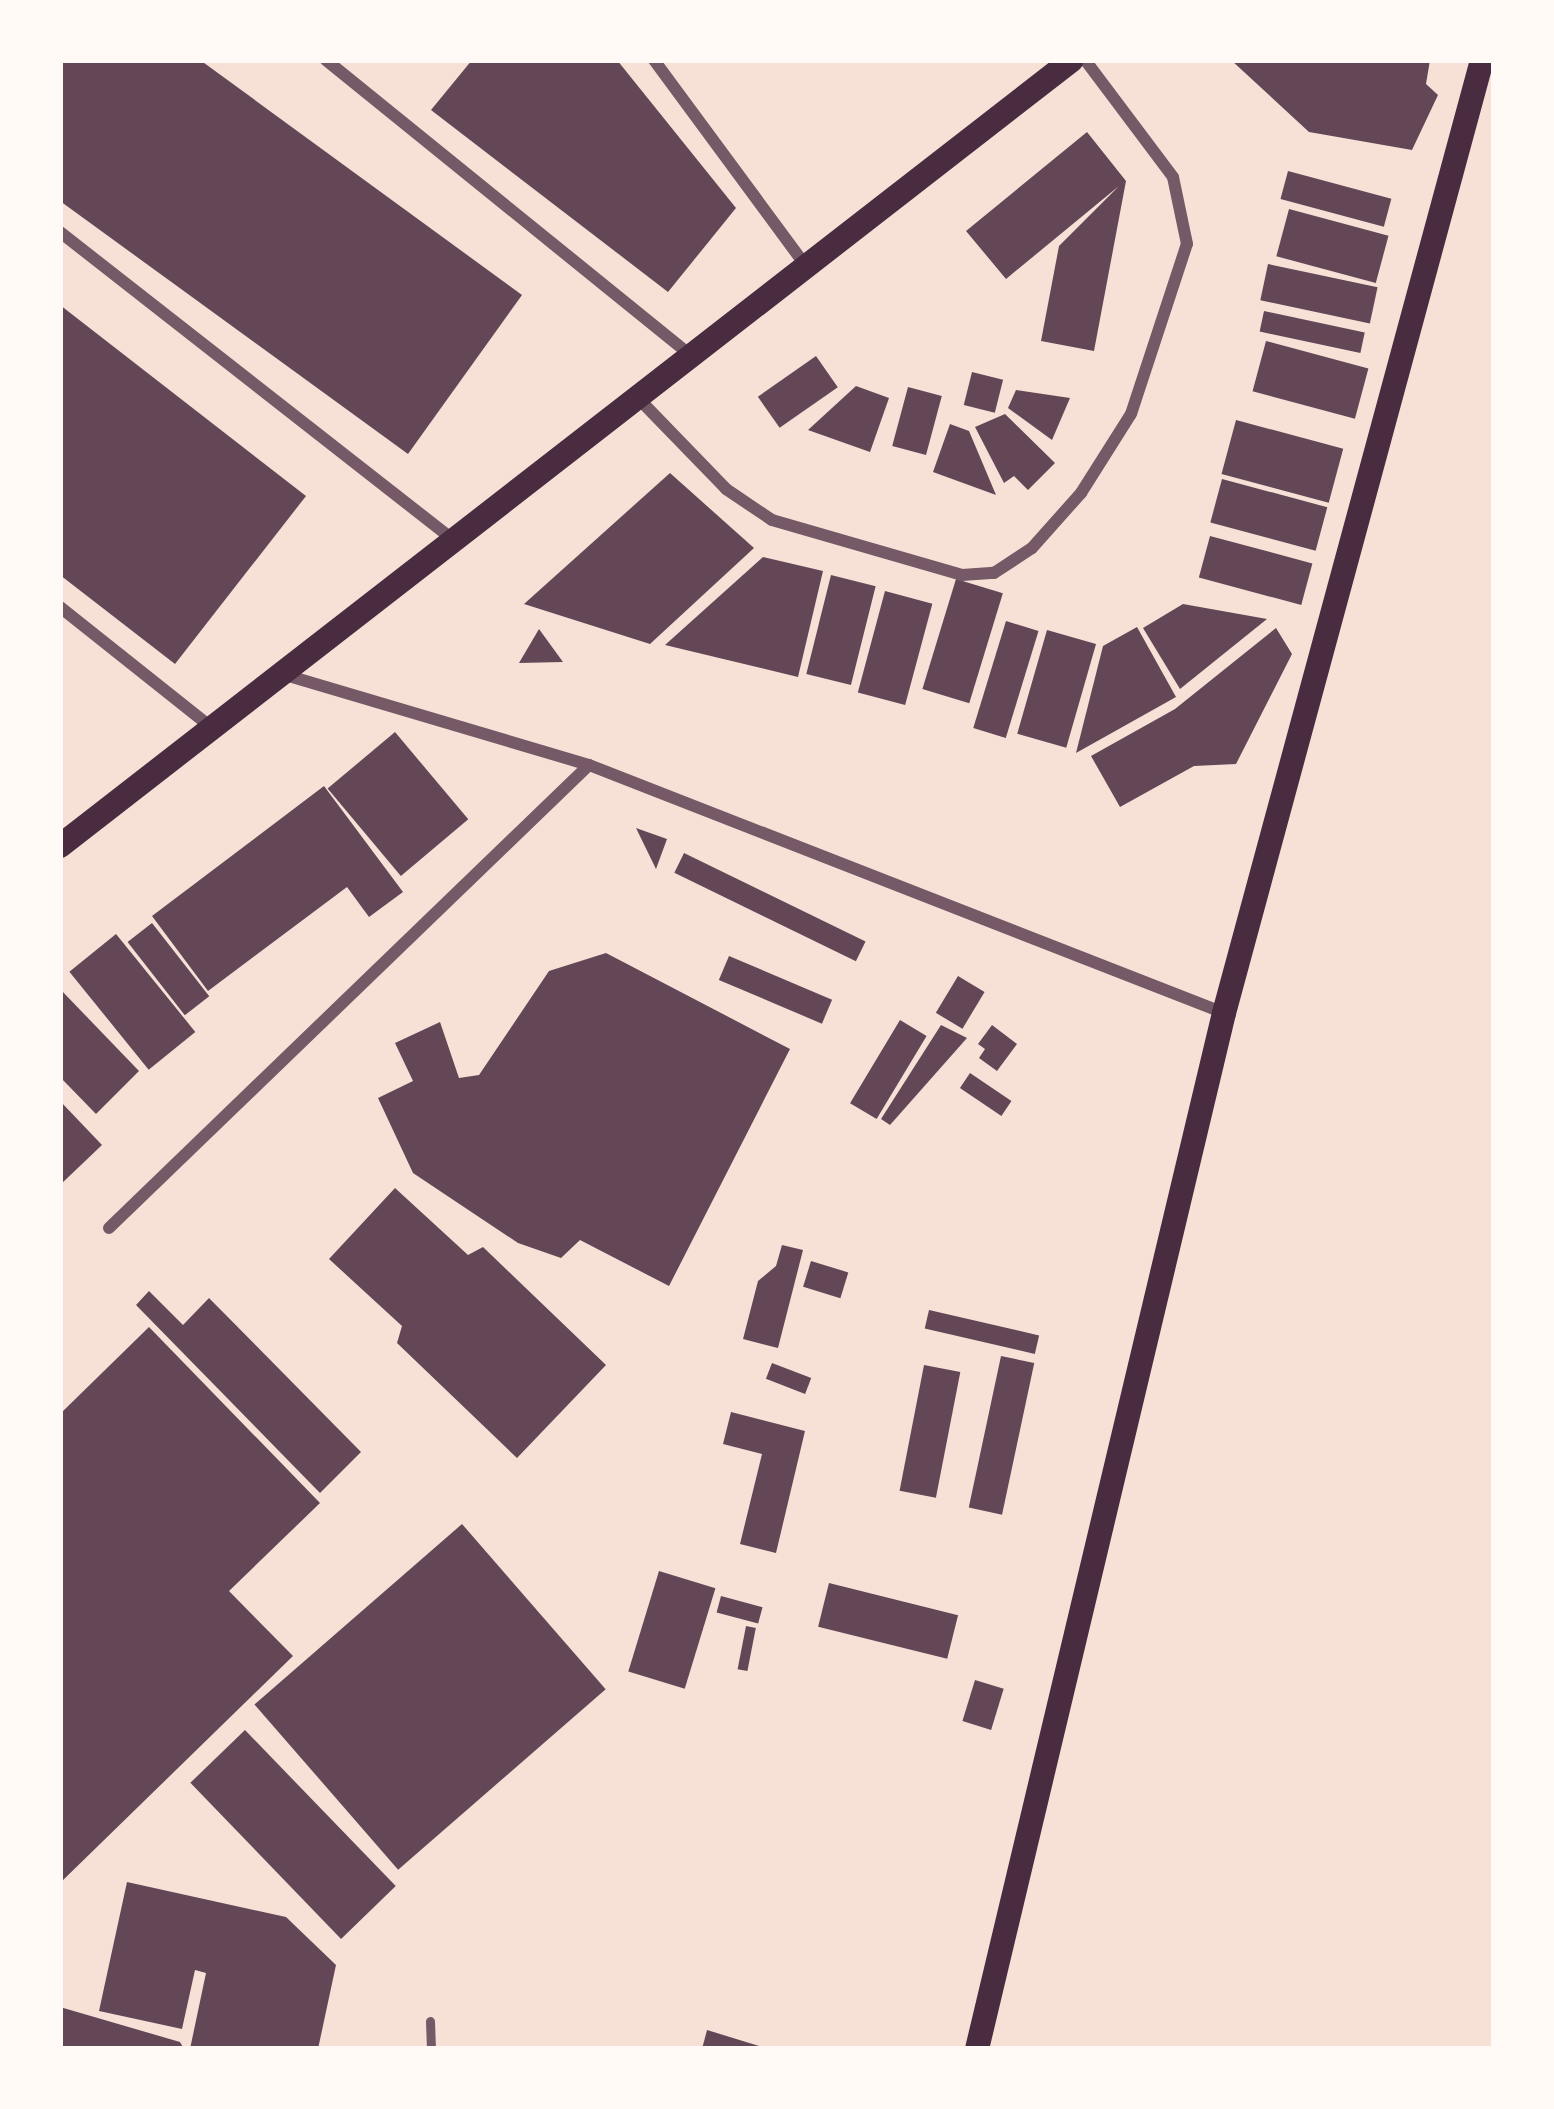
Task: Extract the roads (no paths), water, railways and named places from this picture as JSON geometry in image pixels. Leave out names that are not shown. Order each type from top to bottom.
[{"type":"main road","points":[[60,847],[281,674],[458,544],[636,396],[1072,60]]},
{"type":"main road","points":[[977,2049],[1224,1013],[1482,60]]},
{"type":"street","points":[[326,60],[690,355]]},
{"type":"street","points":[[654,60],[806,266]]},
{"type":"street","points":[[636,396],[726,489],[772,520],[962,575],[994,573],[1032,548],[1081,493],[1131,414],[1187,244],[1173,177],[1084,60]]},
{"type":"street","points":[[60,232],[458,544]]},
{"type":"street","points":[[60,626],[65,611],[213,729]]},
{"type":"street","points":[[281,674],[589,765],[1224,1013]]},
{"type":"street","points":[[109,1228],[589,765]]},
{"type":"lane","points":[[430,2020],[431,2049]]}]
